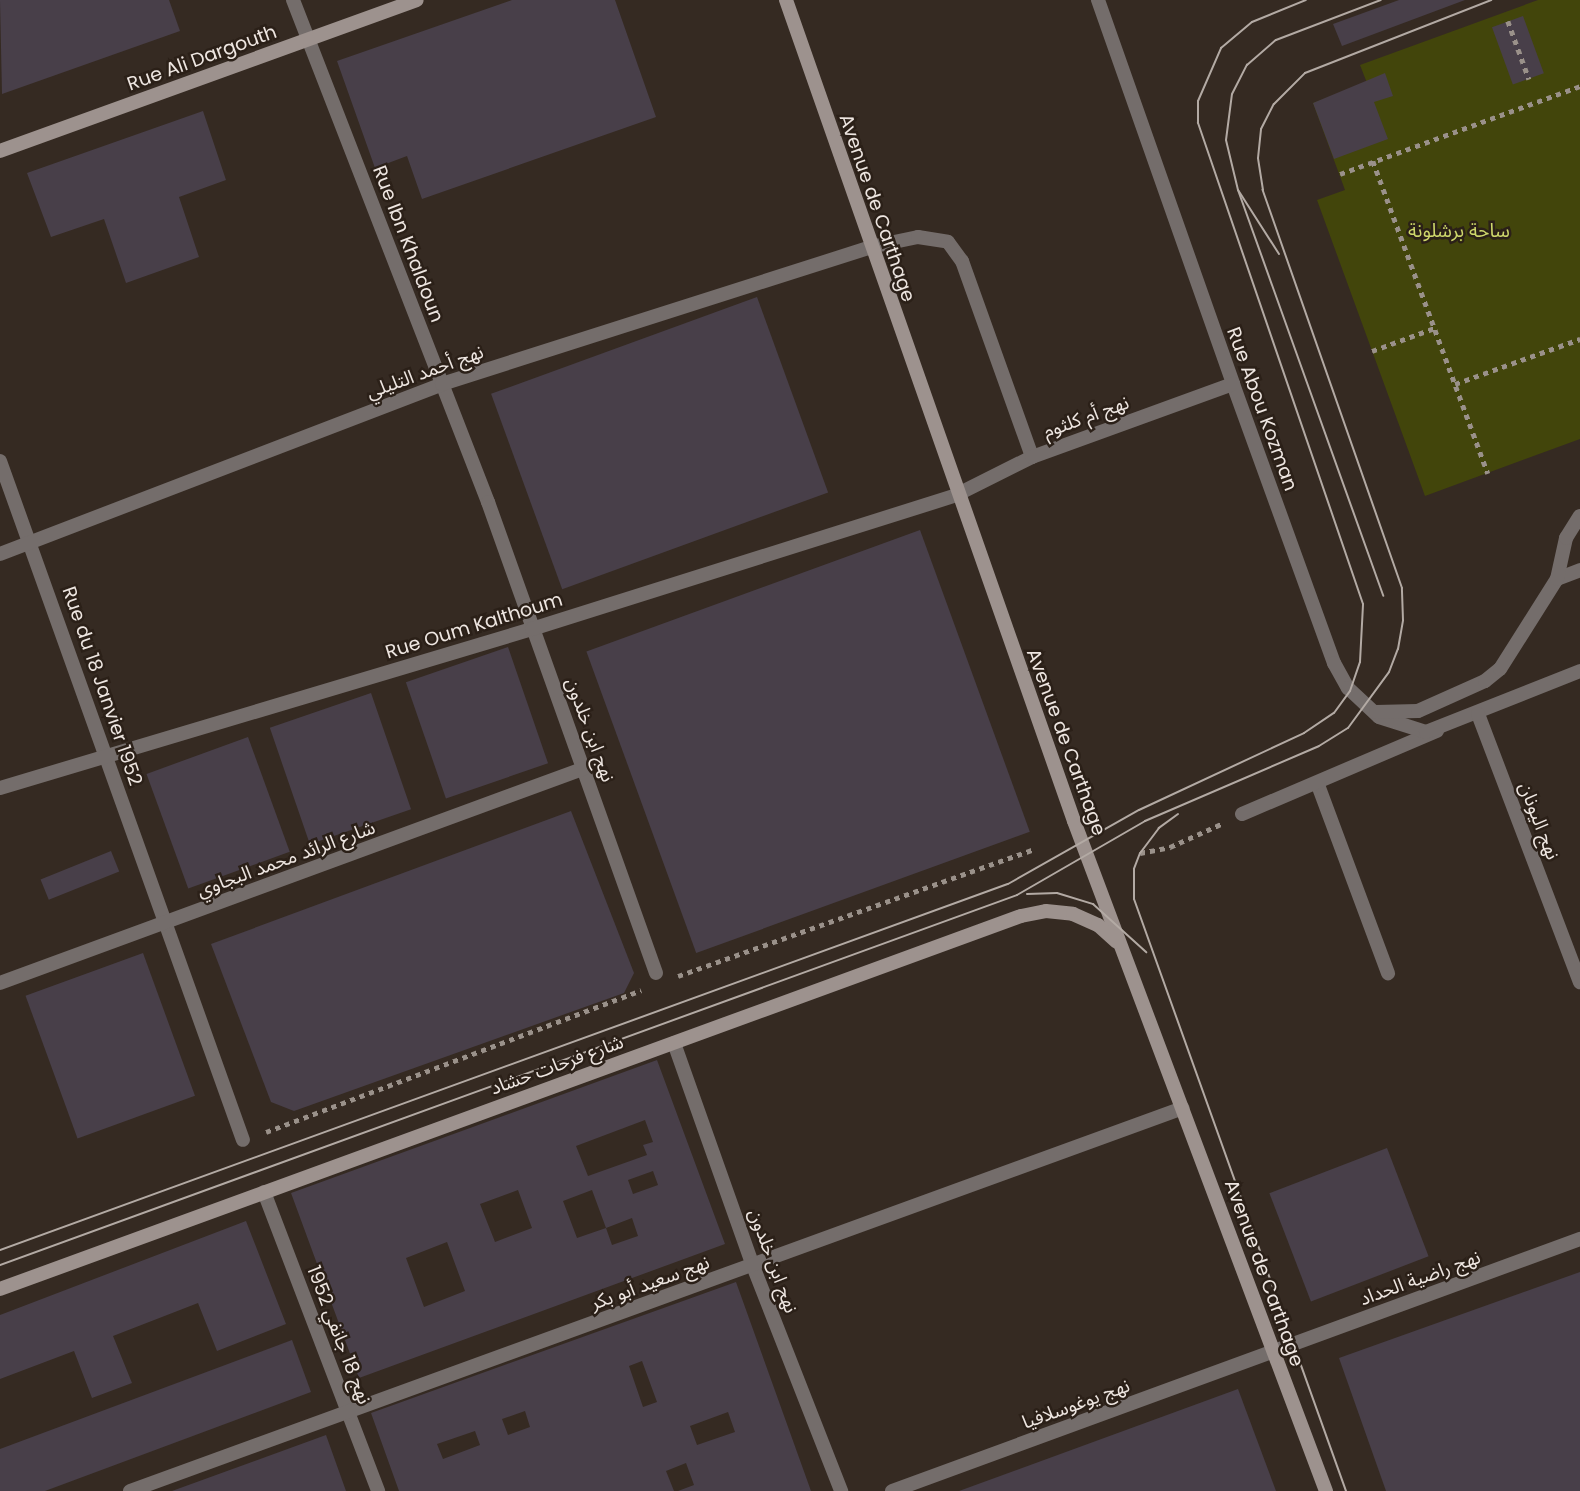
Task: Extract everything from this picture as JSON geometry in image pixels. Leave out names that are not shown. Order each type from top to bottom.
[{"type":"street","name":"Rue Ibn Khaldoun","points":[[293,0],[488,502]]},
{"type":"street","name":"Rue Ali Dargouth","points":[[0,152],[417,0]]},
{"type":"street","name":"Avenue de Carthage","points":[[786,0],[956,495],[1121,949],[1326,1491]]},
{"type":"street","name":"Rue Abou Kozman","points":[[1098,0],[1233,384],[1342,678],[1372,712],[1408,730],[1438,730],[1478,713]]},
{"type":"street","name":"نهج أحمد التليلي","points":[[0,555],[442,384],[870,247],[918,237],[938,238],[955,248],[1032,457]]},
{"type":"street","name":"نهج أم كلثوم","points":[[956,495],[1032,457],[1233,384]]},
{"type":"street","name":"Rue du 18 Janvier 1952","points":[[0,461],[167,924]]},
{"type":"street","name":"Rue Oum Kalthoum","points":[[0,788],[532,629],[956,495]]},
{"type":"street","name":"نهج ابن خلدون","points":[[488,502],[660,979]]},
{"type":"street","points":[[1372,712],[1412,713],[1493,675],[1557,579],[1566,538],[1580,516]]},
{"type":"street","points":[[1557,579],[1580,570]]},
{"type":"street","points":[[1342,678],[1348,663]]},
{"type":"street","points":[[1478,713],[1580,671]]},
{"type":"street","name":"نهج اليونان","points":[[1478,713],[1580,982]]},
{"type":"street","points":[[1242,814],[1318,785],[1438,730]]},
{"type":"street","name":"شارع الرائد محمد البجاوي","points":[[0,983],[167,924],[584,768]]},
{"type":"street","points":[[1318,785],[1388,972]]},
{"type":"street","name":"شارع فرحات حشاد","points":[[0,1289],[1032,913],[1060,912],[1086,918],[1108,932],[1121,949]]},
{"type":"street","points":[[167,924],[243,1140]]},
{"type":"street","name":"نهج ابن خلدون","points":[[674,1043],[753,1266],[841,1491]]},
{"type":"street","name":"نهج سعيد أبو بكر","points":[[130,1491],[1183,1108]]},
{"type":"street","name":"نهج 18 جانفي 1952","points":[[264,1192],[378,1491]]},
{"type":"street","name":"نهج راضية الحداد","points":[[1273,1353],[1580,1239]]},
{"type":"street","name":"نهج يوغوسلافيا","points":[[892,1491],[1273,1353]]},
{"type":"path","points":[[1507,21],[1529,79]]},
{"type":"path","points":[[1339,174],[1580,86]]},
{"type":"path","points":[[1373,162],[1488,473]]},
{"type":"path","points":[[1372,351],[1434,328]]},
{"type":"path","points":[[1455,384],[1580,338]]},
{"type":"path","points":[[1140,853],[1170,847],[1242,814]]},
{"type":"path","points":[[243,1140],[660,979],[1034,849]]},
{"type":"green space","name":"ساحة برشلونة","points":[[1538,0],[1580,0],[1580,439],[1425,496],[1317,200],[1345,190],[1313,103],[1367,83],[1360,65]]},
{"type":"building","points":[[0,0],[169,0],[180,31],[2,94]]},
{"type":"building","points":[[512,0],[615,0],[656,117],[422,199],[407,156],[375,168],[337,61]]},
{"type":"building","points":[[1399,0],[1465,0],[1342,46],[1333,24]]},
{"type":"building","points":[[1523,16],[1544,73],[1513,85],[1492,27]]},
{"type":"building","points":[[1385,73],[1393,96],[1374,102],[1388,139],[1334,159],[1313,103]]},
{"type":"building","points":[[203,111],[226,180],[179,197],[199,257],[126,283],[104,219],[51,237],[27,173]]},
{"type":"building","points":[[757,297],[828,492],[562,589],[491,394]]},
{"type":"building","points":[[920,530],[1030,832],[696,953],[586,651]]},
{"type":"building","points":[[508,647],[548,763],[446,798],[406,682]]},
{"type":"building","points":[[371,693],[411,809],[310,844],[270,728]]},
{"type":"building","points":[[248,737],[290,852],[188,889],[147,774]]},
{"type":"building","points":[[571,811],[634,973],[624,993],[294,1111],[271,1102],[211,944]]},
{"type":"building","points":[[111,851],[119,871],[49,900],[41,879]]},
{"type":"building","points":[[143,953],[195,1096],[78,1139],[26,996]]},
{"type":"building","points":[[657,1060],[725,1244],[359,1378],[291,1193]],"holes":[[[645,1120],[653,1142],[643,1145],[647,1155],[588,1176],[576,1146]],[[653,1171],[658,1185],[633,1194],[628,1180]],[[518,1190],[532,1228],[495,1242],[480,1204]],[[592,1190],[606,1228],[577,1238],[563,1201]],[[632,1218],[638,1236],[612,1245],[606,1228]],[[447,1242],[465,1291],[424,1307],[406,1258]]]},
{"type":"building","points":[[1387,1148],[1429,1256],[1311,1301],[1269,1193]]},
{"type":"building","points":[[246,1221],[286,1324],[217,1351],[198,1303],[113,1336],[132,1383],[92,1398],[74,1351],[0,1379],[0,1315]]},
{"type":"building","points":[[1580,1272],[1580,1491],[1386,1491],[1339,1358]]},
{"type":"building","points":[[736,1282],[811,1491],[678,1491],[694,1485],[686,1463],[666,1471],[674,1491],[399,1491],[371,1413]],"holes":[[[642,1361],[657,1402],[643,1407],[629,1366]],[[525,1411],[530,1427],[508,1435],[502,1419]],[[728,1412],[735,1432],[697,1445],[690,1426]],[[475,1431],[480,1445],[443,1459],[437,1444]]]},
{"type":"building","points":[[292,1340],[311,1392],[45,1491],[0,1491],[0,1449]]},
{"type":"building","points":[[1238,1389],[1276,1491],[959,1491]]},
{"type":"building","points":[[326,1435],[346,1491],[172,1491]]},
{"type":"tram line","points":[[0,1250],[1008,884],[1139,810],[1304,733],[1334,713],[1350,691],[1360,662],[1363,604],[1198,123],[1198,101],[1221,48],[1252,22],[1306,0]]},
{"type":"tram line","points":[[1279,254],[1238,190],[1226,140],[1232,94],[1247,65],[1276,40],[1381,0]]},
{"type":"tram line","points":[[0,1265],[1017,895],[1145,821],[1319,746],[1348,728],[1389,672],[1398,649],[1403,620],[1402,588],[1263,190],[1258,158],[1261,129],[1274,104],[1305,73],[1491,0]]},
{"type":"tram line","points":[[1238,190],[1383,596]]},
{"type":"tram line","points":[[1178,814],[1159,828],[1140,853],[1134,869],[1134,899],[1346,1491]]},
{"type":"tram line","points":[[1027,894],[1057,893],[1093,904],[1146,952]]}]
